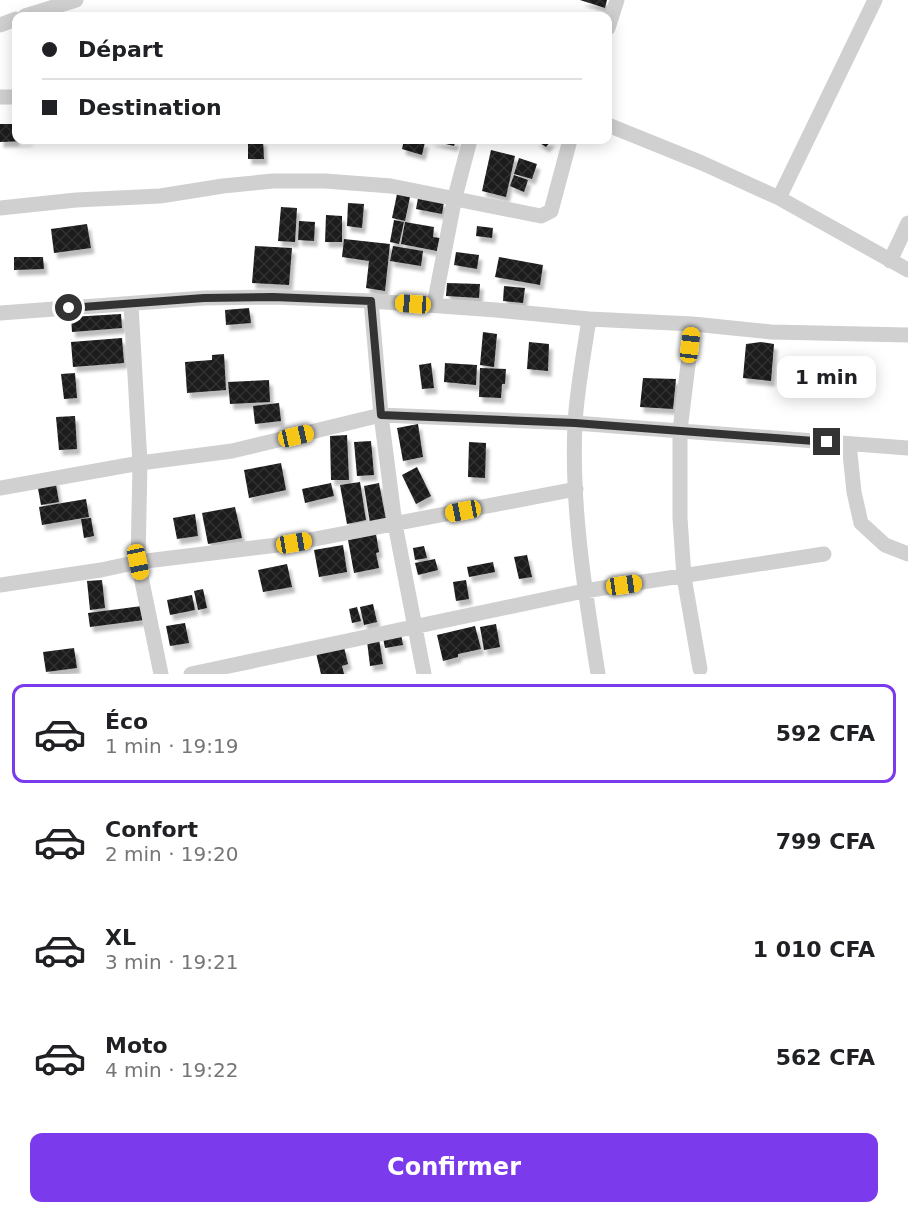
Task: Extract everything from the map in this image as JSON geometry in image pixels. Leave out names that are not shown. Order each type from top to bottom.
[{"type":"street","points":[[38,12],[76,0]]},
{"type":"street","points":[[612,16],[617,0]]},
{"type":"street","points":[[779,198],[875,0]]},
{"type":"street","points":[[612,126],[779,198],[908,270]]},
{"type":"street","points":[[435,305],[455,198],[469,144]]},
{"type":"street","points":[[0,208],[76,200],[160,196],[273,181],[350,182],[391,186],[541,216],[551,211],[569,144]]},
{"type":"street","points":[[890,261],[908,223]]},
{"type":"street","points":[[0,314],[204,298],[262,297],[435,305],[771,332],[908,335]]},
{"type":"street","points":[[371,301],[381,415],[395,524],[424,674]]},
{"type":"street","points":[[131,305],[140,463],[138,562],[161,674]]},
{"type":"street","points":[[589,319],[575,423],[576,489],[584,591],[598,674]]},
{"type":"street","points":[[693,324],[680,430],[680,518],[684,577],[700,669]]},
{"type":"street","points":[[0,488],[140,463],[232,451],[381,415],[575,423],[908,447]]},
{"type":"street","points":[[849,444],[854,492],[861,523],[885,545],[908,554]]},
{"type":"street","points":[[0,585],[101,570],[138,562],[294,543],[576,489]]},
{"type":"street","points":[[190,674],[584,591],[824,554]]},
{"type":"building","points":[[580,0],[607,0],[605,8]]},
{"type":"building","points":[[0,124],[12,124],[12,142],[0,142]]},
{"type":"building","points":[[248,144],[263,144],[264,159],[248,159]]},
{"type":"building","points":[[403,144],[425,144],[422,155],[402,149]]},
{"type":"building","points":[[491,150],[515,156],[506,197],[482,191]]},
{"type":"building","points":[[519,158],[537,164],[532,179],[514,174]]},
{"type":"building","points":[[514,175],[528,180],[524,192],[510,186]]},
{"type":"building","points":[[397,194],[410,197],[405,221],[392,218]]},
{"type":"building","points":[[418,198],[444,202],[442,214],[416,209]]},
{"type":"building","points":[[348,203],[364,204],[362,228],[347,226]]},
{"type":"building","points":[[281,207],[297,208],[295,242],[278,241]]},
{"type":"building","points":[[326,215],[342,216],[342,242],[325,242]]},
{"type":"building","points":[[394,220],[404,222],[399,244],[390,242]]},
{"type":"building","points":[[299,221],[315,222],[314,241],[298,240]]},
{"type":"building","points":[[405,222],[434,227],[433,237],[440,238],[437,251],[401,244]]},
{"type":"building","points":[[87,224],[91,248],[54,253],[51,229]]},
{"type":"building","points":[[477,226],[493,228],[492,238],[476,236]]},
{"type":"building","points":[[344,239],[390,244],[385,291],[366,288],[369,261],[342,257]]},
{"type":"building","points":[[255,246],[292,248],[289,285],[252,283]]},
{"type":"building","points":[[393,246],[423,251],[421,266],[390,261]]},
{"type":"building","points":[[456,252],[479,255],[477,269],[454,265]]},
{"type":"building","points":[[14,257],[43,257],[44,269],[14,270]]},
{"type":"building","points":[[499,257],[543,265],[540,285],[495,277]]},
{"type":"building","points":[[447,283],[480,284],[479,298],[446,296]]},
{"type":"building","points":[[504,286],[525,288],[523,303],[503,301]]},
{"type":"building","points":[[249,308],[251,323],[226,325],[225,310]]},
{"type":"building","points":[[121,314],[122,328],[72,332],[71,317]]},
{"type":"building","points":[[483,332],[497,334],[494,367],[480,365]]},
{"type":"building","points":[[122,338],[124,363],[73,367],[71,342]]},
{"type":"building","points":[[529,342],[549,344],[548,371],[527,369]]},
{"type":"building","points":[[761,342],[774,344],[771,381],[743,378],[746,344]]},
{"type":"building","points":[[224,354],[226,390],[187,393],[185,362],[212,360],[212,355]]},
{"type":"building","points":[[431,363],[434,388],[422,389],[419,365]]},
{"type":"building","points":[[445,363],[477,365],[476,385],[444,382]]},
{"type":"building","points":[[480,368],[506,369],[501,398],[479,397]]},
{"type":"building","points":[[75,373],[77,398],[64,399],[61,374]]},
{"type":"building","points":[[643,378],[676,379],[673,409],[640,407]]},
{"type":"building","points":[[269,380],[270,402],[230,404],[228,382]]},
{"type":"building","points":[[279,403],[281,421],[255,424],[253,406]]},
{"type":"building","points":[[75,416],[77,449],[59,450],[56,417]]},
{"type":"building","points":[[418,424],[423,457],[403,461],[397,428]]},
{"type":"building","points":[[347,435],[349,480],[331,480],[330,436]]},
{"type":"building","points":[[371,441],[374,475],[357,476],[354,442]]},
{"type":"building","points":[[469,442],[486,443],[485,478],[468,477]]},
{"type":"building","points":[[281,463],[286,490],[249,498],[244,470]]},
{"type":"building","points":[[417,467],[431,496],[416,504],[402,475]]},
{"type":"building","points":[[55,479],[59,502],[41,505],[37,483]]},
{"type":"building","points":[[360,482],[366,520],[347,524],[340,485]]},
{"type":"building","points":[[331,483],[334,496],[305,503],[302,489]]},
{"type":"building","points":[[379,483],[386,520],[370,523],[364,486]]},
{"type":"building","points":[[86,499],[89,517],[42,525],[39,507]]},
{"type":"building","points":[[235,507],[242,538],[208,544],[202,513]]},
{"type":"building","points":[[195,514],[198,536],[177,539],[173,518]]},
{"type":"building","points":[[91,518],[94,536],[84,538],[81,519]]},
{"type":"building","points":[[376,534],[379,568],[354,573],[348,540]]},
{"type":"building","points":[[343,545],[347,572],[319,577],[314,550]]},
{"type":"building","points":[[424,546],[427,558],[415,560],[413,548]]},
{"type":"building","points":[[527,555],[532,577],[519,579],[514,557]]},
{"type":"building","points":[[435,559],[438,570],[418,575],[415,563]]},
{"type":"building","points":[[493,562],[495,572],[469,577],[467,567]]},
{"type":"building","points":[[287,564],[292,587],[263,592],[258,570]]},
{"type":"building","points":[[102,580],[105,608],[90,610],[87,581]]},
{"type":"building","points":[[466,580],[469,599],[456,601],[453,582]]},
{"type":"building","points":[[203,589],[207,608],[198,610],[194,591]]},
{"type":"building","points":[[192,595],[195,610],[170,615],[167,600]]},
{"type":"building","points":[[373,604],[377,622],[364,625],[360,607]]},
{"type":"building","points":[[142,606],[144,620],[90,627],[88,613]]},
{"type":"building","points":[[357,607],[361,621],[352,623],[349,609]]},
{"type":"building","points":[[185,623],[189,643],[170,646],[166,626]]},
{"type":"building","points":[[496,624],[500,647],[484,650],[480,627]]},
{"type":"building","points":[[475,626],[481,649],[458,654],[458,657],[443,661],[437,635]]},
{"type":"building","points":[[401,634],[403,645],[385,648],[383,638]]},
{"type":"building","points":[[379,639],[383,664],[370,666],[367,641]]},
{"type":"building","points":[[344,647],[348,664],[342,666],[344,674],[321,674],[316,653]]},
{"type":"building","points":[[74,648],[77,668],[46,672],[43,652]]},
{"type":"route","points":[[69,308],[204,298],[273,297],[371,301],[381,415],[575,423],[827,442]]}]
